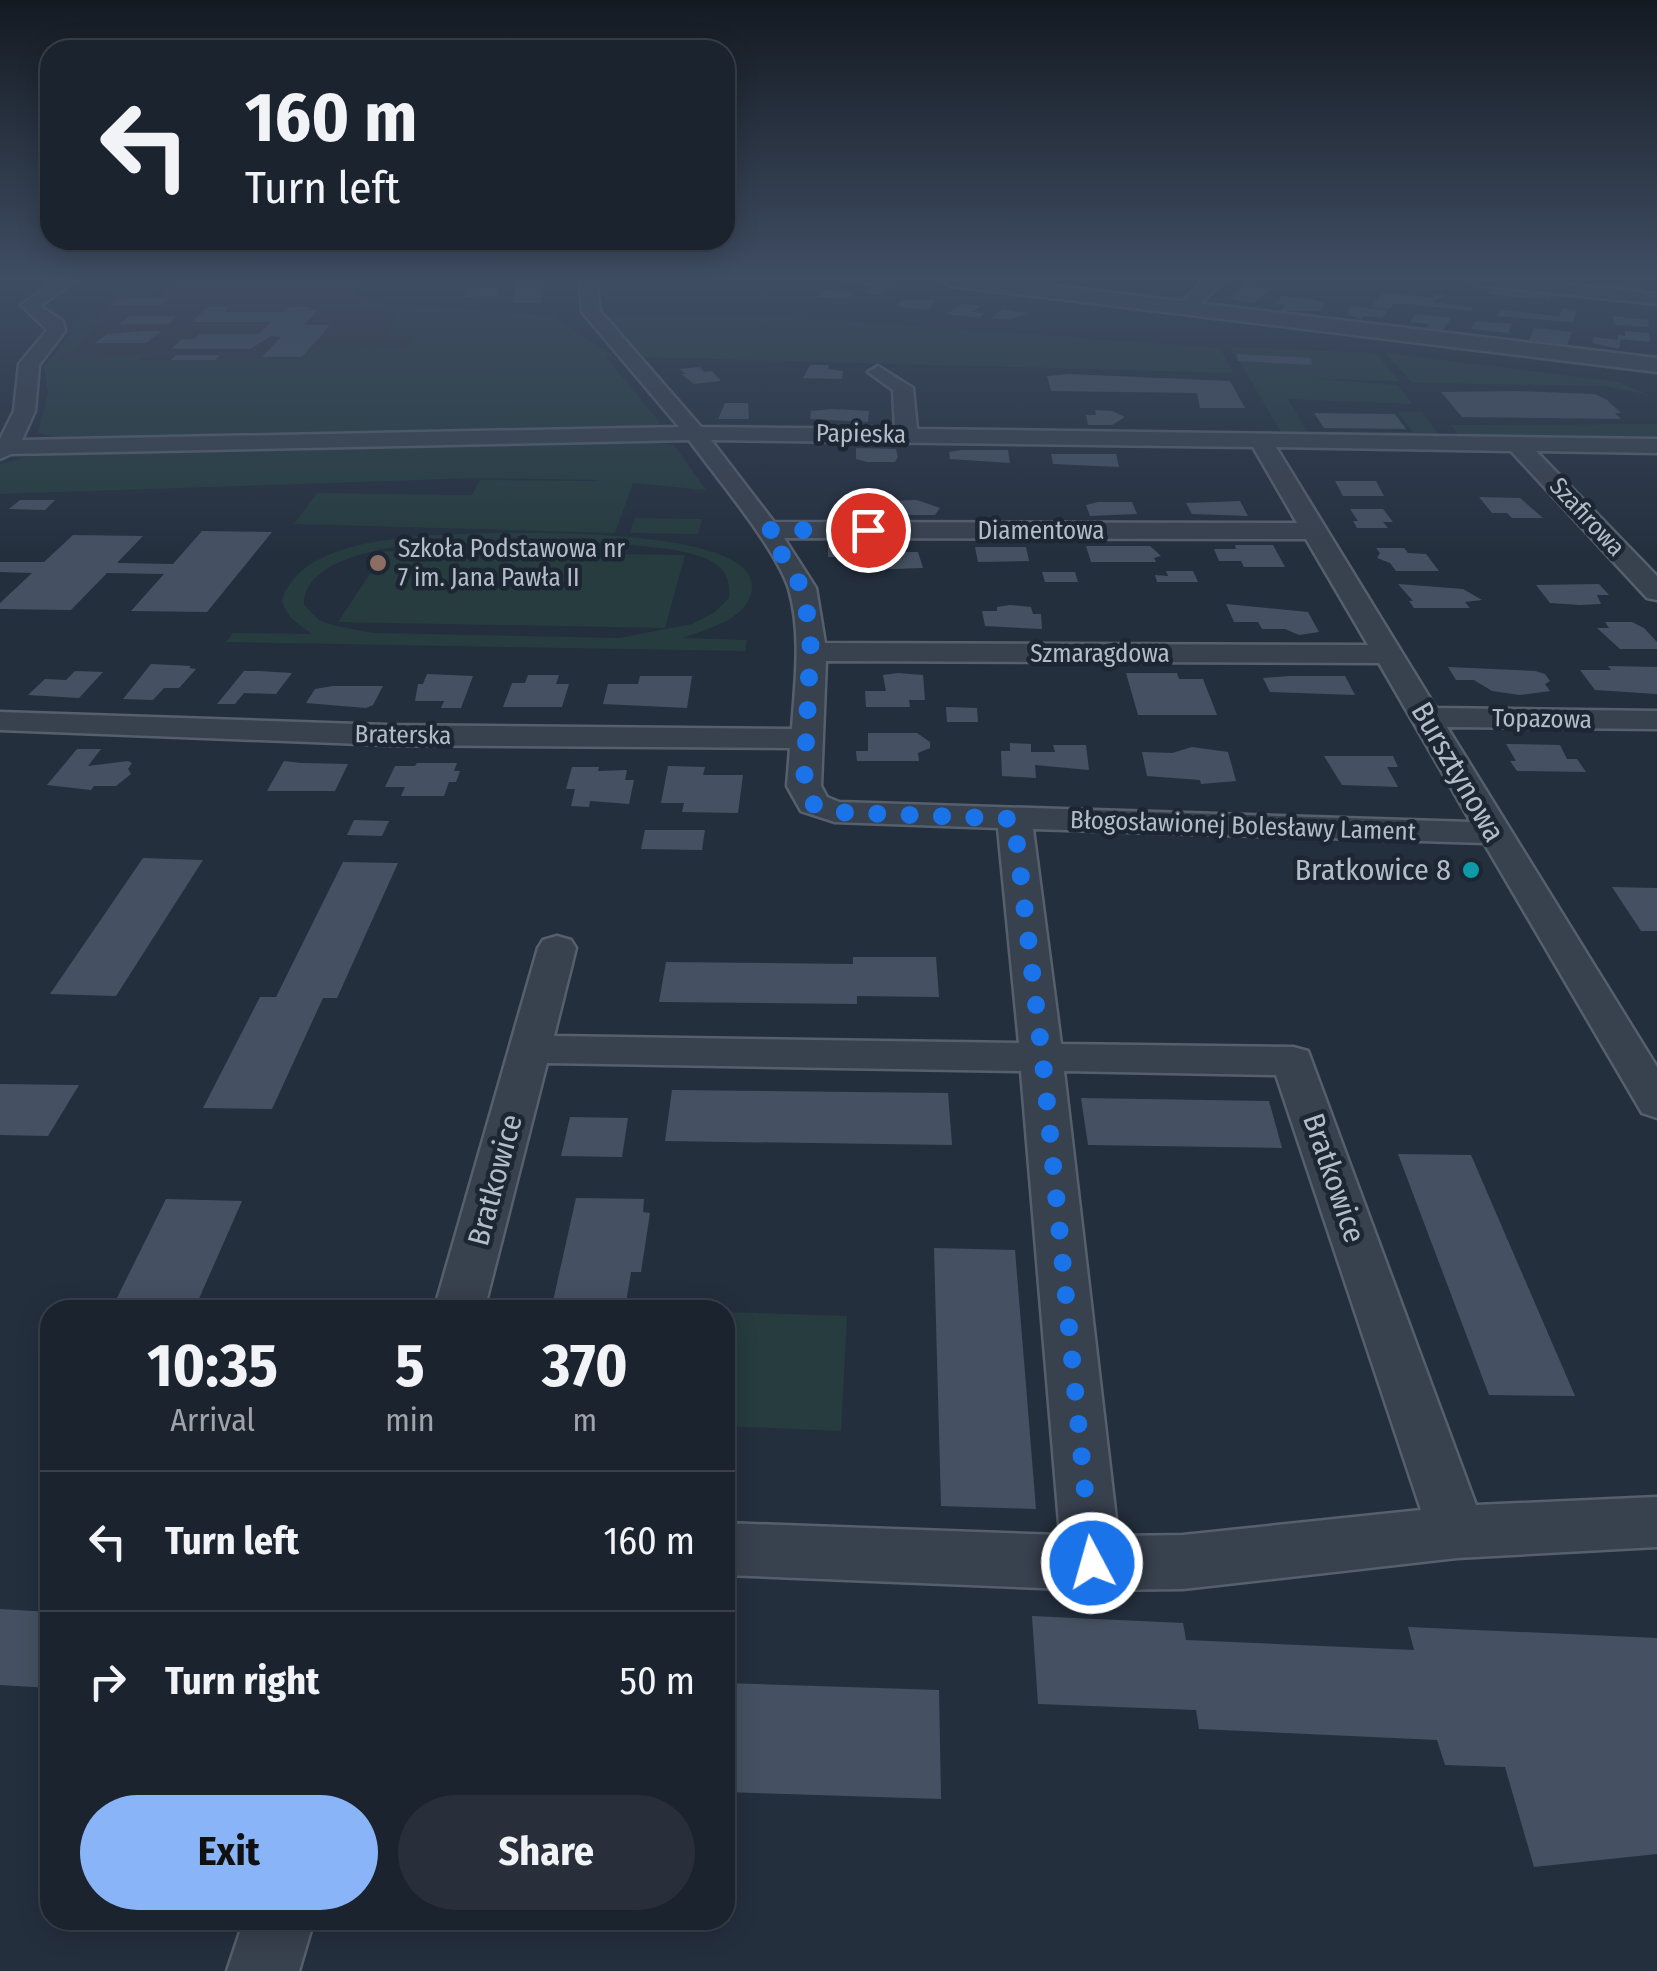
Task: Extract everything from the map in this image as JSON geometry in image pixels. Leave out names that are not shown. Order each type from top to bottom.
[{"type":"street","points":[[4,445],[23,420],[29,372]]},
{"type":"street","name":"Błogosławionej Bolesławy Lament","points":[[647,372],[767,530],[802,588],[812,652],[804,786],[813,804],[835,812],[1494,833]]},
{"type":"street","points":[[878,372],[904,388],[906,435]]},
{"type":"street","name":"Papieska","points":[[4,445],[694,433],[1655,447]]},
{"type":"street","name":"Bursztynowa","points":[[1260,440],[1657,1104]]},
{"type":"street","name":"Szafirowa","points":[[1516,443],[1657,592]]},
{"type":"street","name":"Diamentowa","points":[[767,530],[1315,531]]},
{"type":"street","name":"Szmaragdowa","points":[[812,652],[1389,654]]},
{"type":"street","name":"Topazowa","points":[[1426,718],[1657,720]]},
{"type":"street","name":"Braterska","points":[[0,721],[387,735],[807,740]]},
{"type":"street","points":[[1014,819],[1092,1563]]},
{"type":"street","name":"Bratkowice","points":[[463,1300],[557,948]]},
{"type":"street","name":"Bratkowice","points":[[529,1050],[1293,1061],[1456,1532]]},
{"type":"street","points":[[735,1550],[1092,1563],[1183,1562],[1456,1532],[1657,1522]]},
{"type":"street","points":[[263,1971],[276,1930]]},
{"type":"green space","points":[[45,372],[618,372],[660,423],[649,428],[59,438],[38,433],[48,392]]},
{"type":"green space","points":[[1246,372],[1391,372],[1399,381],[1313,379],[1397,385],[1413,404],[1288,399],[1307,431],[1413,432],[1398,412],[1422,412],[1440,436],[1282,434]]},
{"type":"green space","points":[[1403,372],[1537,372],[1618,382],[1649,395],[1605,386],[1413,383]]},
{"type":"green space","points":[[1657,424],[1657,439],[1460,437],[1451,425]]},
{"type":"green space","points":[[644,441],[674,445],[706,490],[633,483],[615,533],[294,524],[317,493],[472,495],[480,480],[601,481],[594,480],[477,478],[0,494],[0,464],[42,453]]},
{"type":"green space","points":[[635,518],[702,519],[698,534],[630,533]]},
{"type":"green space","points":[[604,535],[708,550],[740,565],[752,587],[750,598],[726,621],[683,638],[747,640],[745,651],[226,642],[233,633],[312,634],[294,620],[282,600],[304,569],[359,545],[418,536]],"holes":[[[531,542],[662,548],[716,564],[728,583],[729,598],[715,612],[692,624],[619,638],[373,633],[319,620],[304,605],[307,589],[332,566],[370,552],[423,543]]]},
{"type":"green space","points":[[385,551],[685,555],[665,628],[338,622]]},
{"type":"green space","points":[[735,1312],[847,1316],[841,1431],[735,1426]]},
{"type":"building","points":[[713,372],[721,381],[694,384],[681,374]]},
{"type":"building","points":[[806,372],[843,372],[842,379],[803,378]]},
{"type":"building","points":[[1047,376],[1230,381],[1245,408],[1200,408],[1197,393],[1051,391]]},
{"type":"building","points":[[1441,392],[1595,394],[1621,413],[1615,413],[1621,419],[1462,417]]},
{"type":"building","points":[[725,403],[748,403],[749,419],[718,419]]},
{"type":"building","points":[[1095,410],[1125,417],[1112,425],[1088,425],[1086,415],[1096,415]]},
{"type":"building","points":[[811,411],[869,411],[868,422],[810,419]]},
{"type":"building","points":[[1314,413],[1395,414],[1406,429],[1324,428]]},
{"type":"building","points":[[856,448],[896,449],[898,457],[895,462],[867,462],[856,459]]},
{"type":"building","points":[[1008,450],[1010,463],[950,459],[949,452]]},
{"type":"building","points":[[1051,454],[1116,454],[1119,467],[1053,464]]},
{"type":"building","points":[[1335,481],[1376,481],[1384,496],[1343,496]]},
{"type":"building","points":[[1479,497],[1520,498],[1543,518],[1512,518],[1507,513],[1492,513]]},
{"type":"building","points":[[20,500],[55,500],[45,510],[9,509]]},
{"type":"building","points":[[917,500],[940,508],[935,515],[886,515],[886,501]]},
{"type":"building","points":[[1240,501],[1248,516],[1192,514],[1186,503]]},
{"type":"building","points":[[1132,502],[1137,514],[1090,516],[1086,505]]},
{"type":"building","points":[[1350,509],[1383,509],[1393,522],[1383,522],[1388,528],[1357,528],[1353,521],[1358,521]]},
{"type":"building","points":[[202,531],[272,532],[207,612],[131,611],[164,574],[107,573],[71,610],[0,609],[0,603],[32,573],[0,572],[0,562],[44,562],[73,535],[143,536],[117,563],[173,564]]},
{"type":"building","points":[[1235,545],[1273,545],[1285,567],[1244,567],[1241,561],[1219,561],[1214,549],[1236,549]]},
{"type":"building","points":[[828,546],[852,546],[852,552],[918,552],[923,568],[863,570],[863,557],[828,557]]},
{"type":"building","points":[[1086,546],[1150,546],[1161,556],[1154,558],[1156,562],[1091,562]]},
{"type":"building","points":[[975,547],[1026,547],[1029,561],[978,562]]},
{"type":"building","points":[[1376,548],[1404,548],[1408,553],[1426,554],[1439,571],[1396,571],[1390,563],[1377,558],[1380,553]]},
{"type":"building","points":[[1166,571],[1193,571],[1198,582],[1157,582],[1155,575],[1168,576]]},
{"type":"building","points":[[1042,572],[1075,572],[1078,582],[1045,582]]},
{"type":"building","points":[[1398,584],[1463,589],[1482,600],[1465,602],[1470,608],[1414,608],[1409,601],[1413,601]]},
{"type":"building","points":[[1599,584],[1609,595],[1597,595],[1601,604],[1580,605],[1550,603],[1536,585]]},
{"type":"building","points":[[1226,604],[1308,612],[1319,632],[1299,635],[1285,629],[1262,629],[1258,622],[1234,622]]},
{"type":"building","points":[[997,607],[1031,607],[1033,614],[1041,614],[1042,629],[985,626],[982,611],[997,611]]},
{"type":"building","points":[[1605,622],[1632,622],[1644,628],[1657,642],[1657,649],[1620,649],[1597,628],[1609,628]]},
{"type":"building","points":[[151,664],[196,669],[179,688],[164,688],[153,700],[123,699]]},
{"type":"building","points":[[1608,666],[1657,667],[1657,694],[1595,690],[1580,670],[1611,670]]},
{"type":"building","points":[[1448,667],[1535,671],[1545,674],[1550,691],[1520,695],[1492,691],[1474,680],[1456,680]]},
{"type":"building","points":[[75,671],[103,672],[79,698],[28,695],[45,679],[66,680]]},
{"type":"building","points":[[244,671],[292,673],[276,694],[244,693],[235,704],[217,704]]},
{"type":"building","points":[[1126,673],[1177,673],[1179,679],[1203,679],[1217,715],[1138,715]]},
{"type":"building","points":[[427,674],[473,676],[461,708],[441,708],[444,701],[415,701],[418,684],[423,684]]},
{"type":"building","points":[[528,675],[559,675],[556,684],[569,684],[562,707],[503,707],[512,683],[525,683]]},
{"type":"building","points":[[883,675],[923,675],[925,700],[909,700],[910,707],[866,707],[865,691],[886,691]]},
{"type":"building","points":[[640,676],[692,676],[687,708],[603,704],[608,684],[638,684]]},
{"type":"building","points":[[1345,676],[1355,695],[1270,692],[1263,678]]},
{"type":"building","points":[[383,686],[373,705],[366,708],[306,703],[315,689]]},
{"type":"building","points":[[946,707],[977,708],[978,722],[947,722]]},
{"type":"building","points":[[868,733],[917,733],[930,742],[930,748],[918,753],[919,761],[857,761],[856,751],[868,751]]},
{"type":"building","points":[[1010,743],[1031,744],[1031,752],[1055,752],[1053,745],[1086,745],[1089,770],[1035,765],[1036,778],[1002,776],[1001,751],[1010,751]]},
{"type":"building","points":[[1506,744],[1560,745],[1567,759],[1577,759],[1586,772],[1517,771]]},
{"type":"building","points":[[1192,747],[1228,752],[1236,781],[1201,784],[1200,780],[1147,776],[1142,752],[1172,753]]},
{"type":"building","points":[[77,749],[101,749],[88,766],[128,761],[132,763],[128,769],[131,774],[116,786],[94,786],[91,790],[47,785]]},
{"type":"building","points":[[1324,756],[1393,756],[1398,767],[1387,767],[1398,787],[1342,785]]},
{"type":"building","points":[[284,761],[348,764],[335,791],[267,791]]},
{"type":"building","points":[[457,763],[454,771],[460,771],[456,782],[449,782],[444,796],[401,796],[405,787],[385,787],[395,766]]},
{"type":"building","points":[[668,766],[705,767],[703,775],[743,775],[738,813],[682,812],[684,803],[661,803]]},
{"type":"building","points":[[572,767],[627,770],[625,780],[634,780],[629,804],[590,801],[589,807],[571,806],[575,789],[566,789]]},
{"type":"building","points":[[354,820],[389,821],[382,836],[347,835]]},
{"type":"building","points":[[645,830],[705,830],[702,850],[641,849]]},
{"type":"building","points":[[143,858],[203,860],[116,996],[50,994]]},
{"type":"building","points":[[343,862],[398,863],[337,998],[323,998],[272,1109],[203,1108],[260,997],[276,997]]},
{"type":"building","points":[[1612,887],[1657,888],[1657,931],[1641,931]]},
{"type":"building","points":[[853,957],[936,957],[939,997],[857,996],[857,1004],[659,1002],[666,962],[853,964]]},
{"type":"building","points":[[0,1084],[79,1085],[48,1136],[0,1135]]},
{"type":"building","points":[[672,1090],[948,1093],[952,1145],[665,1141]]},
{"type":"building","points":[[1081,1098],[1269,1101],[1282,1148],[1088,1145]]},
{"type":"building","points":[[570,1117],[628,1118],[622,1157],[561,1156]]},
{"type":"building","points":[[1398,1154],[1471,1155],[1575,1396],[1489,1395]]},
{"type":"building","points":[[576,1198],[644,1199],[643,1212],[650,1213],[641,1272],[631,1272],[626,1300],[553,1300]]},
{"type":"building","points":[[166,1199],[242,1201],[198,1300],[116,1300]]},
{"type":"building","points":[[934,1248],[1015,1250],[1036,1509],[941,1506]]},
{"type":"building","points":[[0,1609],[40,1611],[40,1687],[0,1685]]},
{"type":"building","points":[[1032,1616],[1183,1623],[1186,1640],[1414,1650],[1408,1627],[1657,1638],[1657,1854],[1534,1867],[1505,1767],[1445,1765],[1437,1740],[1199,1729],[1196,1710],[1038,1704]]},
{"type":"building","points":[[735,1683],[939,1690],[941,1799],[735,1792]]},
{"type":"place","name":"Szkoła Podstawowa nr 7 im. Jana Pawła II","points":[[378,563]]},
{"type":"place","name":"Bratkowice 8","points":[[1471,870]]},
{"type":"route","points":[[868,530],[767,530],[802,588],[811,634],[804,786],[813,804],[835,812],[1014,819],[1044,1072],[1092,1563]]}]
